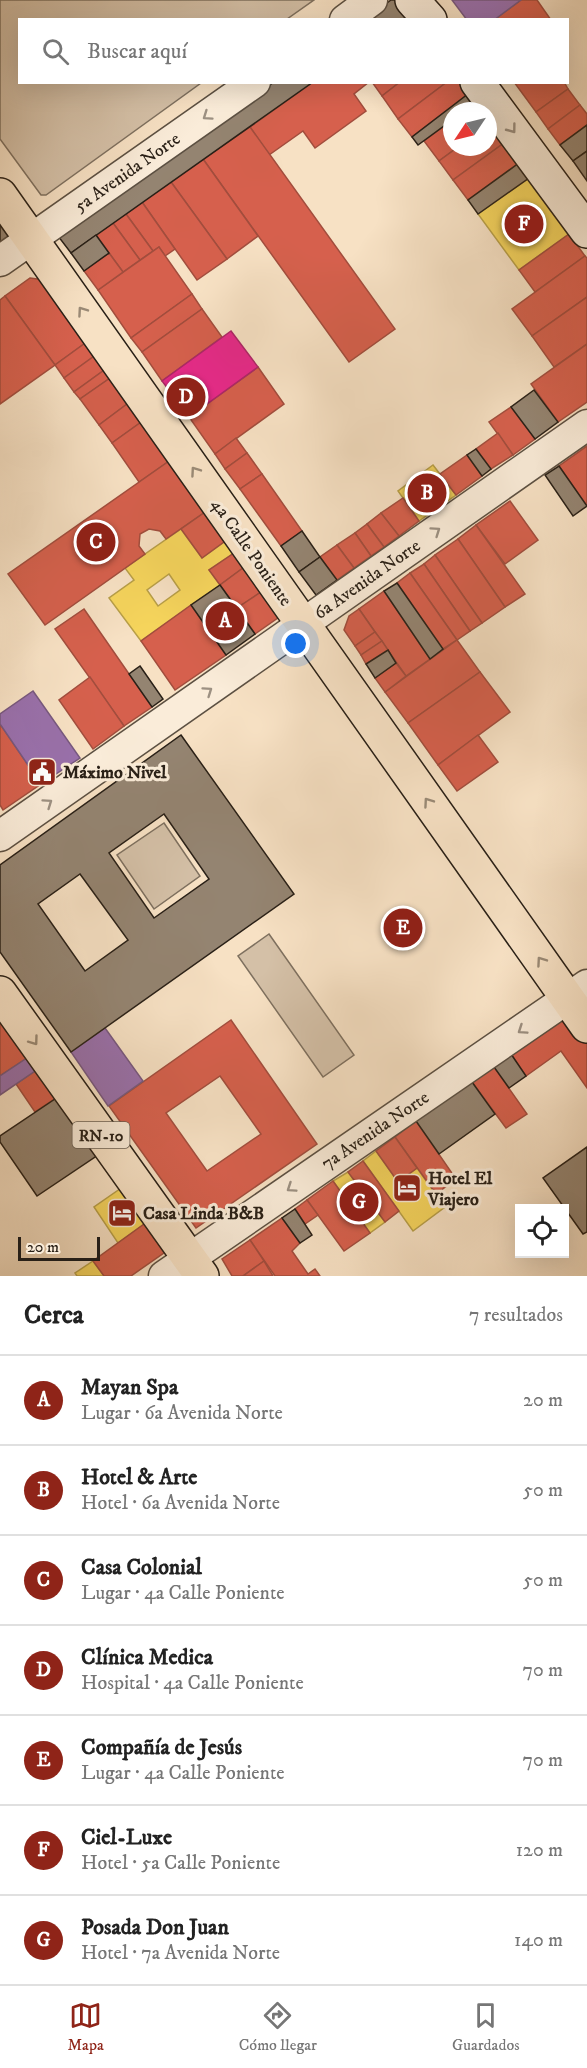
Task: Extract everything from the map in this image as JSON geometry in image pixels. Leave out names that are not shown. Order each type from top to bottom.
[{"type":"main road","points":[[412,0],[428,18]]},
{"type":"main road","points":[[478,84],[587,231]]},
{"type":"main road","name":"4a Calle Poniente","points":[[0,195],[303,624],[577,992],[587,1026]]},
{"type":"main road","name":"RN-10","points":[[0,993],[185,1270]]},
{"type":"street","points":[[348,18],[372,0]]},
{"type":"street","name":"5a Avenida Norte","points":[[0,261],[252,84]]},
{"type":"street","name":"6a Avenida Norte","points":[[0,836],[587,425]]},
{"type":"street","name":"7a Avenida Norte","points":[[185,1270],[577,992]]},
{"type":"shaded area","points":[[0,0],[314,0],[288,18],[18,18],[18,84],[200,84],[46,195],[41,195],[0,139]]},
{"type":"shaded area","points":[[164,823],[200,876],[154,909],[117,855]]},
{"type":"shaded area","points":[[269,934],[354,1055],[323,1077],[238,956]]},
{"type":"building: Viviendas","points":[[529,178],[569,234],[519,270],[478,214]]},
{"type":"building: Viviendas","points":[[433,465],[456,495],[419,521],[398,491]]},
{"type":"building: Viviendas","points":[[181,529],[202,558],[228,539],[237,551],[209,570],[220,585],[141,641],[109,598],[134,580],[125,568]],"holes":[[[169,574],[180,590],[158,606],[147,590]]]},
{"type":"building: Viviendas","name":"Hotel El Viajero","points":[[376,1151],[398,1182],[417,1168],[445,1207],[413,1231],[363,1161]]},
{"type":"building: Viviendas","points":[[348,1172],[385,1222],[370,1233],[333,1181]]},
{"type":"building: Viviendas","name":"Casa Linda B&B","points":[[127,1184],[151,1219],[118,1243],[94,1207]]},
{"type":"building: Viviendas","points":[[93,1261],[104,1276],[77,1276],[75,1273]]},
{"type":"building: Comercios","points":[[521,0],[537,0],[550,18],[497,18]]},
{"type":"building: Comercios","points":[[310,84],[366,84],[354,94],[366,111],[315,148],[303,131],[269,155],[250,127]]},
{"type":"building: Comercios","points":[[373,84],[397,84],[382,96]]},
{"type":"building: Comercios","points":[[397,84],[444,84],[398,119],[382,96]]},
{"type":"building: Comercios","points":[[444,84],[461,84],[468,94],[458,102],[443,102],[443,113],[412,137],[398,119]]},
{"type":"building: Comercios","points":[[515,84],[565,84],[568,89],[536,112]]},
{"type":"building: Comercios","points":[[568,89],[580,105],[548,129],[536,112]]},
{"type":"building: Comercios","points":[[580,105],[587,114],[587,125],[560,145],[548,129]]},
{"type":"building: Comercios","points":[[250,127],[395,329],[349,362],[203,159]]},
{"type":"building: Comercios","points":[[443,127],[443,156],[446,156],[439,161],[424,141]]},
{"type":"building: Comercios","points":[[497,135],[504,143],[497,148]]},
{"type":"building: Comercios","points":[[504,143],[519,163],[468,200],[453,180],[486,156],[497,156],[497,148]]},
{"type":"building: Comercios","points":[[446,156],[486,156],[453,180],[439,161]]},
{"type":"building: Comercios","points":[[203,159],[258,236],[227,259],[171,182]]},
{"type":"building: Comercios","points":[[171,182],[227,259],[197,280],[142,202]]},
{"type":"building: Comercios","points":[[142,202],[175,249],[165,256],[159,247],[153,251],[126,214]]},
{"type":"building: Comercios","points":[[126,214],[153,251],[140,260],[113,223]]},
{"type":"building: Comercios","points":[[113,223],[140,260],[123,272],[96,235]]},
{"type":"building: Comercios","points":[[569,234],[585,256],[535,292],[519,270]]},
{"type":"building: Comercios","points":[[159,247],[192,294],[131,338],[98,290]]},
{"type":"building: Comercios","points":[[109,253],[123,272],[98,290],[84,271]]},
{"type":"building: Comercios","points":[[585,256],[587,258],[587,297],[532,336],[512,309]]},
{"type":"building: Comercios","points":[[30,278],[45,280],[88,341],[55,365],[5,296]]},
{"type":"building: Comercios","points":[[192,294],[202,309],[142,352],[131,338]]},
{"type":"building: Comercios","points":[[5,296],[55,365],[0,404],[0,300]]},
{"type":"building: Comercios","points":[[587,297],[587,344],[554,367],[532,336]]},
{"type":"building: Comercios","points":[[202,309],[222,337],[162,381],[142,352]]},
{"type":"building: Comercios","points":[[88,341],[97,354],[64,378],[55,365]]},
{"type":"building: Comercios","points":[[587,344],[587,402],[558,422],[531,384]]},
{"type":"building: Comercios","points":[[97,354],[107,368],[74,392],[64,378]]},
{"type":"building: Comercios","points":[[258,367],[284,404],[215,454],[189,417]]},
{"type":"building: Comercios","points":[[107,368],[113,376],[80,399],[74,392]]},
{"type":"building: Comercios","points":[[113,376],[131,401],[99,425],[80,399]]},
{"type":"building: Comercios","points":[[131,401],[144,420],[112,443],[99,425]]},
{"type":"building: Comercios","points":[[511,407],[535,439],[513,455],[489,422]]},
{"type":"building: Comercios","points":[[144,420],[172,459],[139,482],[112,443]]},
{"type":"building: Comercios","points":[[498,433],[513,455],[491,469],[476,449]]},
{"type":"building: Comercios","points":[[236,438],[247,453],[225,469],[215,454]]},
{"type":"building: Comercios","points":[[587,446],[587,506],[559,466]]},
{"type":"building: Comercios","points":[[247,453],[262,474],[240,489],[225,469]]},
{"type":"building: Comercios","points":[[467,455],[482,476],[456,495],[440,474]]},
{"type":"building: Comercios","points":[[172,459],[208,510],[166,539],[160,531],[149,529],[140,534],[139,546],[145,554],[45,625],[8,574]]},
{"type":"building: Comercios","points":[[262,474],[302,531],[281,546],[240,489]]},
{"type":"building: Comercios","points":[[403,498],[419,521],[399,536],[381,513]]},
{"type":"building: Comercios","points":[[510,501],[538,540],[505,564],[476,525]]},
{"type":"building: Comercios","points":[[208,510],[228,539],[202,558],[181,529]]},
{"type":"building: Comercios","points":[[381,513],[399,536],[384,547],[367,524]]},
{"type":"building: Comercios","points":[[367,524],[384,547],[371,556],[355,533]]},
{"type":"building: Comercios","points":[[476,525],[525,594],[505,607],[458,539]]},
{"type":"building: Comercios","points":[[355,533],[371,556],[354,568],[337,545]]},
{"type":"building: Comercios","points":[[458,539],[505,607],[482,623],[435,555]]},
{"type":"building: Comercios","points":[[337,545],[354,568],[337,580],[320,557]]},
{"type":"building: Comercios","points":[[237,551],[247,565],[220,585],[209,570]]},
{"type":"building: Comercios","points":[[435,555],[482,623],[470,631],[424,564]]},
{"type":"building: Comercios","points":[[424,564],[470,631],[457,640],[410,573]]},
{"type":"building: Comercios","points":[[247,565],[264,590],[237,608],[220,585]]},
{"type":"building: Comercios","points":[[410,573],[457,640],[443,649],[397,583]]},
{"type":"building: Comercios","points":[[264,590],[282,615],[255,634],[237,608]]},
{"type":"building: Comercios","points":[[384,591],[430,659],[406,676],[359,609]]},
{"type":"building: Comercios","points":[[191,605],[226,655],[175,690],[141,641]]},
{"type":"building: Comercios","points":[[84,609],[152,707],[124,726],[55,629]]},
{"type":"building: Comercios","points":[[359,609],[375,632],[355,646],[344,630],[349,616]]},
{"type":"building: Comercios","points":[[375,632],[382,641],[361,655],[355,646]]},
{"type":"building: Comercios","points":[[457,640],[480,672],[408,723],[385,692]]},
{"type":"building: Comercios","points":[[382,641],[388,650],[366,664],[361,655]]},
{"type":"building: Comercios","points":[[396,663],[406,676],[385,692],[375,678]]},
{"type":"building: Comercios","points":[[480,672],[510,712],[438,765],[408,723]]},
{"type":"building: Comercios","points":[[90,677],[124,726],[93,749],[59,700]]},
{"type":"building: Comercios","points":[[0,724],[41,784],[3,810],[0,805]]},
{"type":"building: Comercios","points":[[478,735],[498,762],[457,791],[438,765]]},
{"type":"building: Comercios","points":[[573,1011],[587,1032],[587,1088],[561,1051],[526,1076],[511,1054]]},
{"type":"building: Comercios","points":[[0,1013],[30,1056],[0,1076]]},
{"type":"building: Comercios","points":[[231,1020],[317,1144],[196,1228],[109,1106]],"holes":[[[220,1076],[261,1134],[207,1171],[166,1113]]]},
{"type":"building: Comercios","points":[[494,1067],[527,1114],[506,1128],[472,1082]]},
{"type":"building: Comercios","points":[[38,1069],[58,1097],[35,1112],[16,1084]]},
{"type":"building: Comercios","points":[[416,1121],[456,1179],[436,1194],[395,1137]]},
{"type":"building: Comercios","points":[[395,1137],[417,1168],[398,1182],[376,1151]]},
{"type":"building: Comercios","points":[[363,1161],[399,1211],[385,1222],[348,1172]]},
{"type":"building: Comercios","points":[[333,1181],[370,1233],[344,1251],[307,1200]]},
{"type":"building: Comercios","points":[[307,1200],[318,1215],[305,1224],[295,1209]]},
{"type":"building: Comercios","points":[[282,1218],[300,1243],[292,1251],[308,1274],[315,1269],[320,1276],[275,1276],[250,1240]]},
{"type":"building: Comercios","points":[[151,1219],[171,1248],[131,1276],[104,1276],[93,1261]]},
{"type":"building: Comercios","points":[[250,1240],[264,1261],[243,1276],[232,1276],[222,1259]]},
{"type":"building: Comercios","points":[[264,1261],[273,1276],[243,1276]]},
{"type":"building: Oficinas","points":[[452,0],[521,0],[497,18],[466,18]]},
{"type":"building: Oficinas","points":[[33,691],[80,758],[41,784],[0,724],[0,714]]},
{"type":"building: Oficinas","points":[[105,1028],[143,1081],[108,1106],[71,1052]]},
{"type":"building: Oficinas","points":[[30,1056],[38,1069],[0,1095],[0,1076]]},
{"type":"building: Salud","points":[[231,331],[258,367],[189,417],[162,381]]},
{"type":"building: Otros","points":[[391,0],[400,0],[410,14],[405,18],[367,18]]},
{"type":"building: Otros","points":[[271,84],[310,84],[71,253],[58,236]]},
{"type":"building: Otros","points":[[468,94],[474,102],[458,102]]},
{"type":"building: Otros","points":[[443,113],[443,127],[418,145],[412,137]]},
{"type":"building: Otros","points":[[587,125],[587,151],[573,161],[560,145]]},
{"type":"building: Otros","points":[[587,151],[587,181],[573,161]]},
{"type":"building: Otros","points":[[519,163],[529,178],[478,214],[468,200]]},
{"type":"building: Otros","points":[[0,215],[17,239],[0,247]]},
{"type":"building: Otros","points":[[96,235],[109,253],[84,271],[71,253]]},
{"type":"building: Otros","points":[[534,390],[558,422],[535,439],[511,407]]},
{"type":"building: Otros","points":[[476,449],[491,469],[482,476],[467,455]]},
{"type":"building: Otros","points":[[559,466],[587,506],[573,516],[545,475]]},
{"type":"building: Otros","points":[[302,531],[320,557],[299,572],[281,546]]},
{"type":"building: Otros","points":[[320,557],[337,580],[316,595],[299,572]]},
{"type":"building: Otros","points":[[397,583],[443,649],[430,659],[384,591]]},
{"type":"building: Otros","points":[[220,585],[255,634],[226,655],[191,605]]},
{"type":"building: Otros","points":[[388,650],[396,663],[375,678],[366,664]]},
{"type":"building: Otros","points":[[140,666],[163,699],[152,707],[129,674]]},
{"type":"building: Otros","points":[[181,735],[294,894],[71,1052],[0,952],[0,865]],"holes":[[[164,814],[209,879],[154,918],[109,853]],[[80,874],[128,940],[85,971],[38,904]]]},
{"type":"building: Otros","points":[[511,1054],[526,1076],[509,1088],[494,1067]]},
{"type":"building: Otros","points":[[472,1082],[495,1114],[439,1154],[416,1121]]},
{"type":"building: Otros","points":[[58,1097],[98,1155],[37,1196],[0,1142],[0,1136]]},
{"type":"building: Otros","points":[[587,1147],[587,1232],[583,1234],[569,1214],[569,1204],[562,1204],[543,1178]]},
{"type":"building: Otros","points":[[295,1209],[312,1235],[300,1243],[282,1218]]},
{"type":"place","name":"Ciel-Luxe","points":[[524,224]]},
{"type":"place","name":"Clínica Medica","points":[[186,397]]},
{"type":"place","name":"Hotel & Arte","points":[[427,493]]},
{"type":"place","name":"Casa Colonial","points":[[96,542]]},
{"type":"place","name":"Mayan Spa","points":[[225,621]]},
{"type":"place","name":"Máximo Nivel","points":[[42,772]]},
{"type":"place","name":"Compañía de Jesús","points":[[403,928]]},
{"type":"place","name":"Hotel El Viajero","points":[[407,1188]]},
{"type":"place","name":"Posada Don Juan","points":[[359,1202]]},
{"type":"place","name":"Casa Linda B&B","points":[[122,1213]]}]
